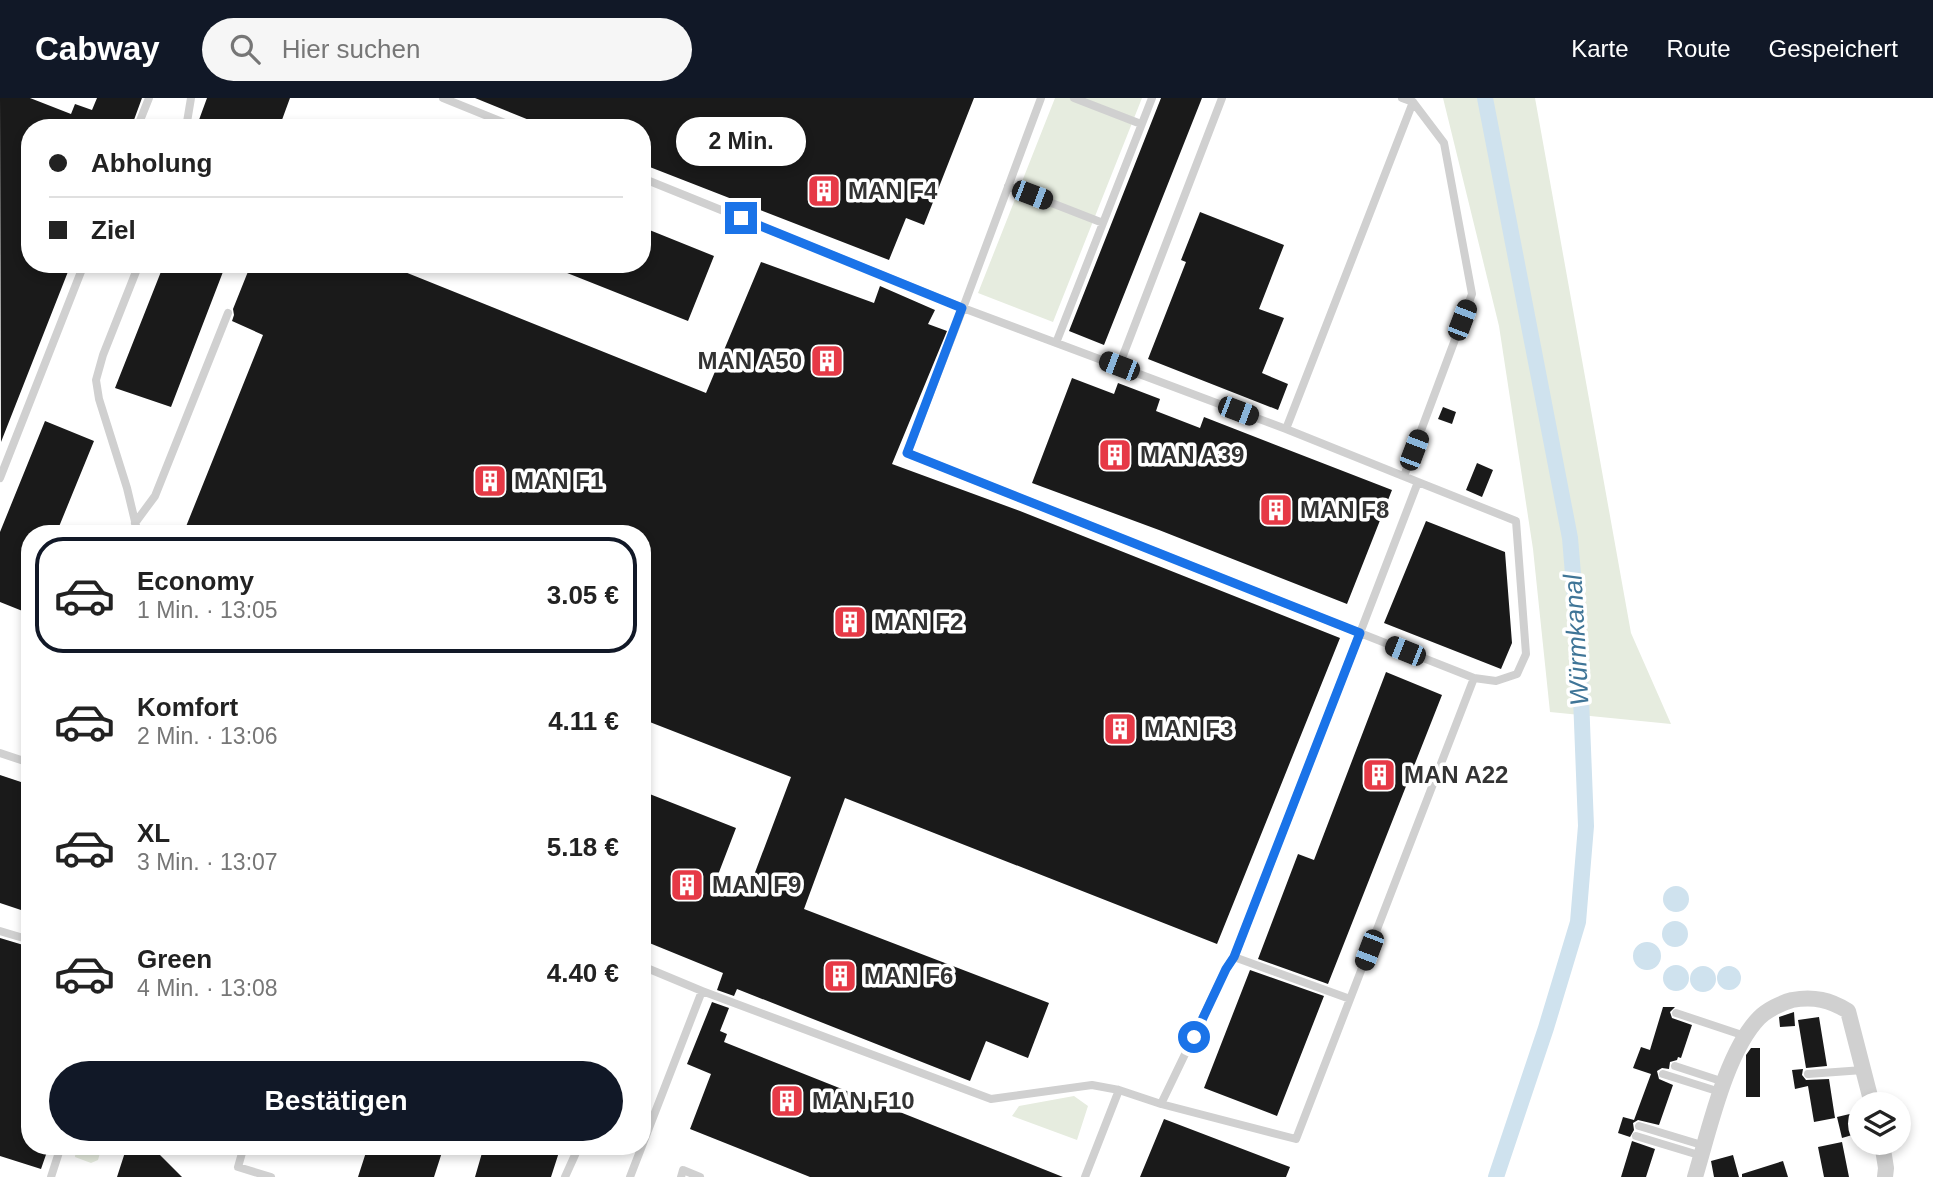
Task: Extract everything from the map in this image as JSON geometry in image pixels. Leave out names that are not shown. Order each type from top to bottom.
[{"type":"street","points":[[1695,1177],[1723,1087],[1745,1036],[1760,1016],[1784,1002],[1805,998],[1831,1000],[1848,1011],[1869,1092]]},
{"type":"street","points":[[1884,1155],[1885,1177]]},
{"type":"lane","points":[[141,119],[149,98]]},
{"type":"lane","points":[[188,119],[191,98]]},
{"type":"lane","points":[[443,98],[495,119]]},
{"type":"lane","points":[[651,182],[962,308],[1286,429],[1516,521],[1526,654],[1517,674],[1496,681],[1474,678],[907,453],[962,308],[1041,98]]},
{"type":"lane","points":[[1074,98],[1141,124]]},
{"type":"lane","points":[[1056,343],[1152,98]]},
{"type":"lane","points":[[1119,366],[1222,98]]},
{"type":"lane","points":[[1402,98],[1413,102],[1444,143],[1472,294],[1404,476]]},
{"type":"lane","points":[[1286,429],[1413,102]]},
{"type":"lane","points":[[1008,186],[1103,223]]},
{"type":"lane","points":[[0,478],[80,273]]},
{"type":"lane","points":[[135,273],[96,380],[99,399],[135,523]]},
{"type":"lane","points":[[135,523],[155,496],[228,313]]},
{"type":"lane","points":[[1161,1104],[1234,957],[1418,482]]},
{"type":"lane","points":[[651,970],[991,1099],[1080,1085],[1102,1086],[1296,1139],[1474,678]]},
{"type":"lane","points":[[0,753],[21,760]]},
{"type":"lane","points":[[0,931],[21,937]]},
{"type":"lane","points":[[1234,957],[1350,999]]},
{"type":"lane","points":[[651,1125],[702,991]]},
{"type":"lane","points":[[1676,1013],[1745,1036]]},
{"type":"lane","points":[[1675,1066],[1723,1087]]},
{"type":"lane","points":[[1808,1074],[1863,1070]]},
{"type":"lane","points":[[1663,1074],[1723,1087]]},
{"type":"lane","points":[[1085,1177],[1119,1090]]},
{"type":"lane","points":[[1639,1126],[1703,1151]]},
{"type":"lane","points":[[1636,1136],[1703,1151]]},
{"type":"lane","points":[[51,1177],[58,1155]]},
{"type":"lane","points":[[241,1155],[238,1167],[271,1177]]},
{"type":"lane","points":[[565,1177],[575,1155]]},
{"type":"lane","points":[[631,1177],[639,1155]]},
{"type":"lane","points":[[681,1177],[684,1170],[700,1177]]},
{"type":"shaded area","points":[[1055,98],[1142,98],[1053,322],[978,293]]},
{"type":"shaded area","points":[[1443,98],[1535,98],[1631,633],[1671,724],[1550,712],[1533,549],[1499,326]]},
{"type":"shaded area","points":[[1074,1096],[1088,1106],[1077,1140],[1012,1116],[1019,1106]]},
{"type":"shaded area","points":[[99,1155],[98,1160],[91,1163],[75,1157]]},
{"type":"water","points":[[1676,886],[1685,890],[1689,899],[1685,908],[1676,912],[1667,908],[1663,899],[1667,890]]},
{"type":"water","points":[[1675,921],[1684,925],[1688,934],[1684,943],[1675,947],[1666,943],[1662,934],[1666,925]]},
{"type":"water","points":[[1647,942],[1657,946],[1661,956],[1657,966],[1647,970],[1637,966],[1633,956],[1637,946]]},
{"type":"water","points":[[1676,965],[1685,969],[1689,978],[1685,987],[1676,991],[1667,987],[1663,978],[1667,969]]},
{"type":"water","points":[[1703,966],[1712,970],[1716,979],[1712,988],[1703,992],[1694,988],[1690,979],[1694,970]]},
{"type":"water","points":[[1729,966],[1740,973],[1741,978],[1734,989],[1729,990],[1718,983],[1717,978],[1724,967]]},
{"type":"building","points":[[0,98],[30,98],[71,114],[75,104],[92,110],[97,98],[142,98],[134,119],[21,119],[21,273],[67,273],[1,442]]},
{"type":"building","points":[[207,98],[290,98],[282,119],[199,119]]},
{"type":"building","name":"MAN F4","points":[[475,98],[974,98],[924,225],[906,218],[889,260],[651,167],[651,119],[527,119]]},
{"type":"building","points":[[1161,98],[1202,98],[1104,345],[1069,331]]},
{"type":"building","points":[[1200,212],[1284,245],[1259,309],[1284,318],[1262,373],[1288,384],[1278,410],[1148,359],[1186,262],[1181,260]]},
{"type":"building","points":[[651,231],[714,256],[688,321],[567,273],[651,273]]},
{"type":"building","points":[[761,262],[874,303],[880,286],[935,310],[928,324],[947,331],[892,464],[1020,511],[1340,638],[1217,944],[845,798],[804,909],[1049,1003],[1028,1058],[986,1041],[970,1081],[737,989],[734,996],[717,990],[723,973],[651,944],[651,795],[736,828],[716,880],[748,891],[791,777],[651,723],[651,525],[187,525],[263,335],[232,321],[233,309],[247,273],[407,273],[706,393]]},
{"type":"building","points":[[160,273],[223,273],[171,407],[115,388]]},
{"type":"building","name":"MAN F8","points":[[1072,378],[1114,394],[1118,383],[1160,399],[1156,411],[1200,428],[1204,417],[1392,490],[1347,604],[1032,483]]},
{"type":"building","points":[[1443,407],[1456,412],[1452,424],[1438,419]]},
{"type":"building","points":[[45,421],[94,441],[60,525],[21,525],[21,610],[0,602],[0,532]]},
{"type":"building","points":[[1477,463],[1493,470],[1482,497],[1466,490]]},
{"type":"building","points":[[1426,521],[1505,552],[1512,643],[1501,669],[1384,623]]},
{"type":"building","name":"MAN A22","points":[[1386,672],[1442,695],[1328,984],[1258,959],[1298,854],[1314,860]]},
{"type":"building","points":[[0,775],[21,782],[21,910],[0,903]]},
{"type":"building","points":[[0,938],[21,944],[21,1155],[46,1155],[41,1169],[0,1156]]},
{"type":"building","points":[[1250,970],[1324,996],[1277,1116],[1204,1088]]},
{"type":"building","name":"MAN F10","points":[[712,1002],[729,1008],[720,1031],[727,1034],[724,1042],[1063,1177],[810,1177],[690,1129],[711,1074],[687,1064]]},
{"type":"building","points":[[1663,1007],[1675,1007],[1670,1012],[1672,1018],[1692,1025],[1681,1058],[1670,1062],[1669,1069],[1662,1068],[1657,1071],[1659,1079],[1673,1085],[1659,1125],[1638,1120],[1633,1123],[1634,1130],[1630,1137],[1618,1133],[1623,1117],[1634,1120],[1651,1074],[1633,1068],[1641,1047],[1650,1050]]},
{"type":"building","points":[[1794,1012],[1795,1026],[1780,1027],[1779,1017]]},
{"type":"building","points":[[1819,1017],[1827,1066],[1806,1068],[1798,1020]]},
{"type":"building","points":[[1751,1048],[1760,1048],[1760,1097],[1746,1097],[1746,1055]]},
{"type":"building","points":[[1803,1069],[1802,1075],[1806,1080],[1829,1079],[1835,1118],[1814,1122],[1808,1086],[1795,1089],[1792,1070]]},
{"type":"building","points":[[1848,1114],[1848,1136],[1842,1138],[1837,1117]]},
{"type":"building","points":[[1164,1119],[1290,1167],[1286,1177],[1140,1177]]},
{"type":"building","points":[[1632,1141],[1655,1149],[1646,1177],[1621,1177]]},
{"type":"building","points":[[1842,1142],[1849,1177],[1824,1177],[1818,1147]]},
{"type":"building","points":[[124,1155],[160,1155],[182,1177],[117,1177]]},
{"type":"building","points":[[365,1155],[441,1155],[434,1177],[358,1177]]},
{"type":"building","points":[[481,1155],[558,1155],[551,1177],[475,1177]]},
{"type":"building","points":[[1733,1155],[1739,1177],[1714,1177],[1711,1161]]},
{"type":"building","points":[[1783,1161],[1788,1177],[1742,1177],[1742,1174]]},
{"type":"waterway","name":"Würmkanal","points":[[1485,98],[1570,538],[1579,646],[1586,826],[1578,922],[1496,1177]]},
{"type":"place","name":"MAN F4","points":[[824,191]]},
{"type":"place","name":"MAN A50","points":[[827,361]]},
{"type":"place","name":"MAN A39","points":[[1115,455]]},
{"type":"place","name":"MAN F1","points":[[490,481]]},
{"type":"place","name":"MAN F8","points":[[1276,510]]},
{"type":"place","name":"MAN F2","points":[[850,622]]},
{"type":"place","name":"MAN F3","points":[[1120,729]]},
{"type":"place","name":"MAN A22","points":[[1379,775]]},
{"type":"place","name":"MAN F9","points":[[687,885]]},
{"type":"place","name":"MAN F6","points":[[840,976]]},
{"type":"place","name":"MAN F10","points":[[787,1101]]},
{"type":"route","points":[[741,218],[962,308],[907,453],[1360,633],[1234,957],[1194,1037]]}]
